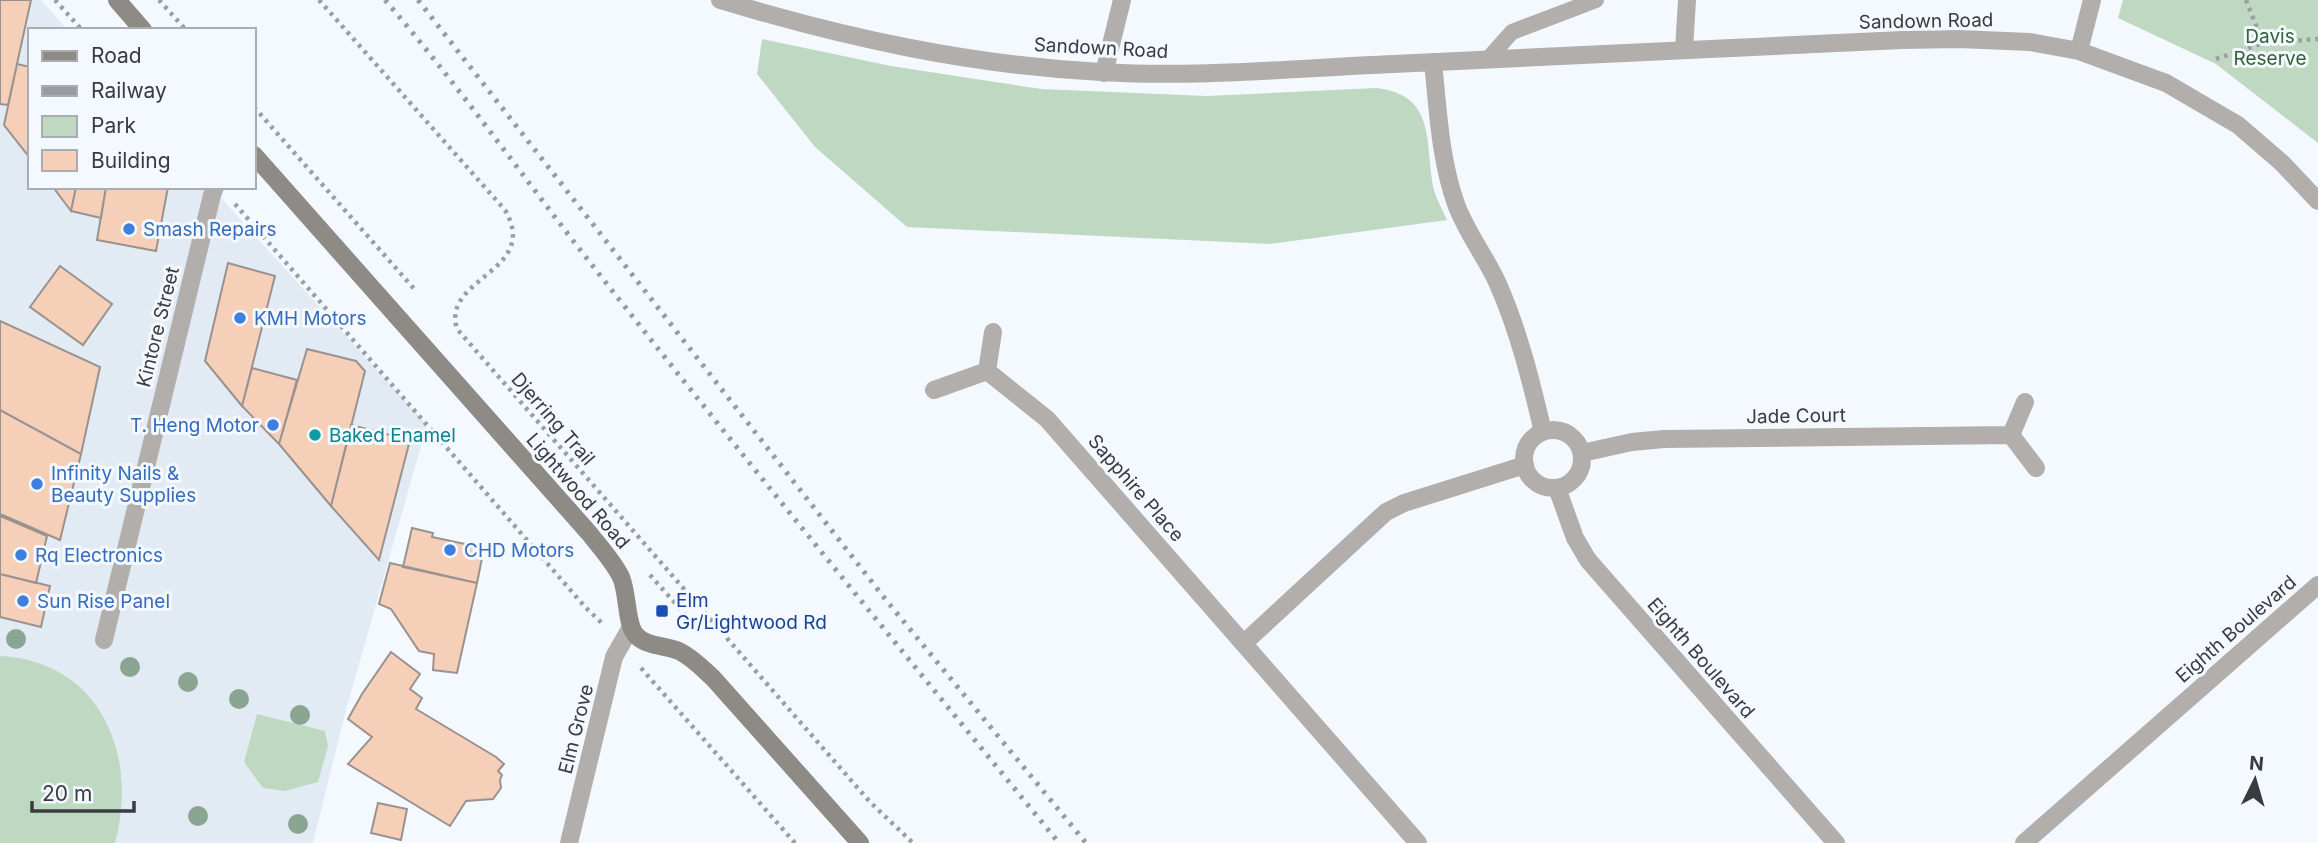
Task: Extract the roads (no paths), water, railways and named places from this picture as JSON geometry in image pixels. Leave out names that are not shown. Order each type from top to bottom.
[{"type":"main road","points":[[117,0],[141,28]]},
{"type":"main road","name":"Lightwood Road","points":[[256,157],[589,533],[621,577],[631,628]]},
{"type":"main road","points":[[631,628],[643,641],[676,650],[695,661],[860,843]]},
{"type":"street","name":"Sandown Road","points":[[720,0],[819,29],[894,46],[1007,63],[1104,73],[1229,72],[1959,39],[2030,42],[2079,51],[2166,83],[2238,125],[2282,163],[2318,201]]},
{"type":"street","points":[[1104,73],[1122,0]]},
{"type":"street","points":[[1684,50],[1687,0]]},
{"type":"street","points":[[2079,51],[2092,0]]},
{"type":"street","points":[[1433,62],[1440,134],[1457,207],[1487,261],[1514,323],[1523,348],[1543,432]]},
{"type":"street","name":"Kintore Street","points":[[104,640],[212,195],[223,192]]},
{"type":"street","points":[[934,390],[987,371],[993,332]]},
{"type":"street","name":"Sapphire Place","points":[[987,371],[1047,419],[1418,843]]},
{"type":"street","points":[[2025,402],[2011,435],[2036,468]]},
{"type":"street","points":[[1562,431],[1571,436],[1582,453],[1579,471],[1574,480],[1557,488],[1533,480],[1525,464],[1526,449],[1530,441],[1543,432],[1562,431]]},
{"type":"street","name":"Jade Court","points":[[1582,453],[1632,442],[1664,439],[2011,435]]},
{"type":"street","points":[[1244,643],[1386,512],[1404,503],[1525,464]]},
{"type":"street","name":"Eighth Boulevard","points":[[1557,488],[1575,538],[1588,560],[1836,843]]},
{"type":"street","name":"Eighth Boulevard","points":[[2024,843],[2318,585]]},
{"type":"street","name":"Elm Grove","points":[[569,843],[614,657],[631,628]]},
{"type":"lane","points":[[1487,60],[1512,32],[1597,0]]},
{"type":"railway","points":[[385,0],[707,411],[1059,843]]},
{"type":"railway","points":[[418,0],[886,600],[1086,843]]},
{"type":"place","name":"Smash Repairs","points":[[129,229]]},
{"type":"place","name":"KMH Motors","points":[[240,318]]},
{"type":"place","name":"T. Heng Motor","points":[[273,425]]},
{"type":"place","name":"Baked Enamel","points":[[315,435]]},
{"type":"place","name":"Infinity Nails & Beauty Supplies","points":[[37,484]]},
{"type":"place","name":"CHD Motors","points":[[450,550]]},
{"type":"place","name":"Rq Electronics","points":[[21,555]]},
{"type":"place","name":"Sun Rise Panel","points":[[23,601]]},
{"type":"place","name":"Elm Gr/Lightwood Rd","points":[[662,611]]},
{"type":"park label","name":"Davis Reserve","points":[[2270,47]]}]
